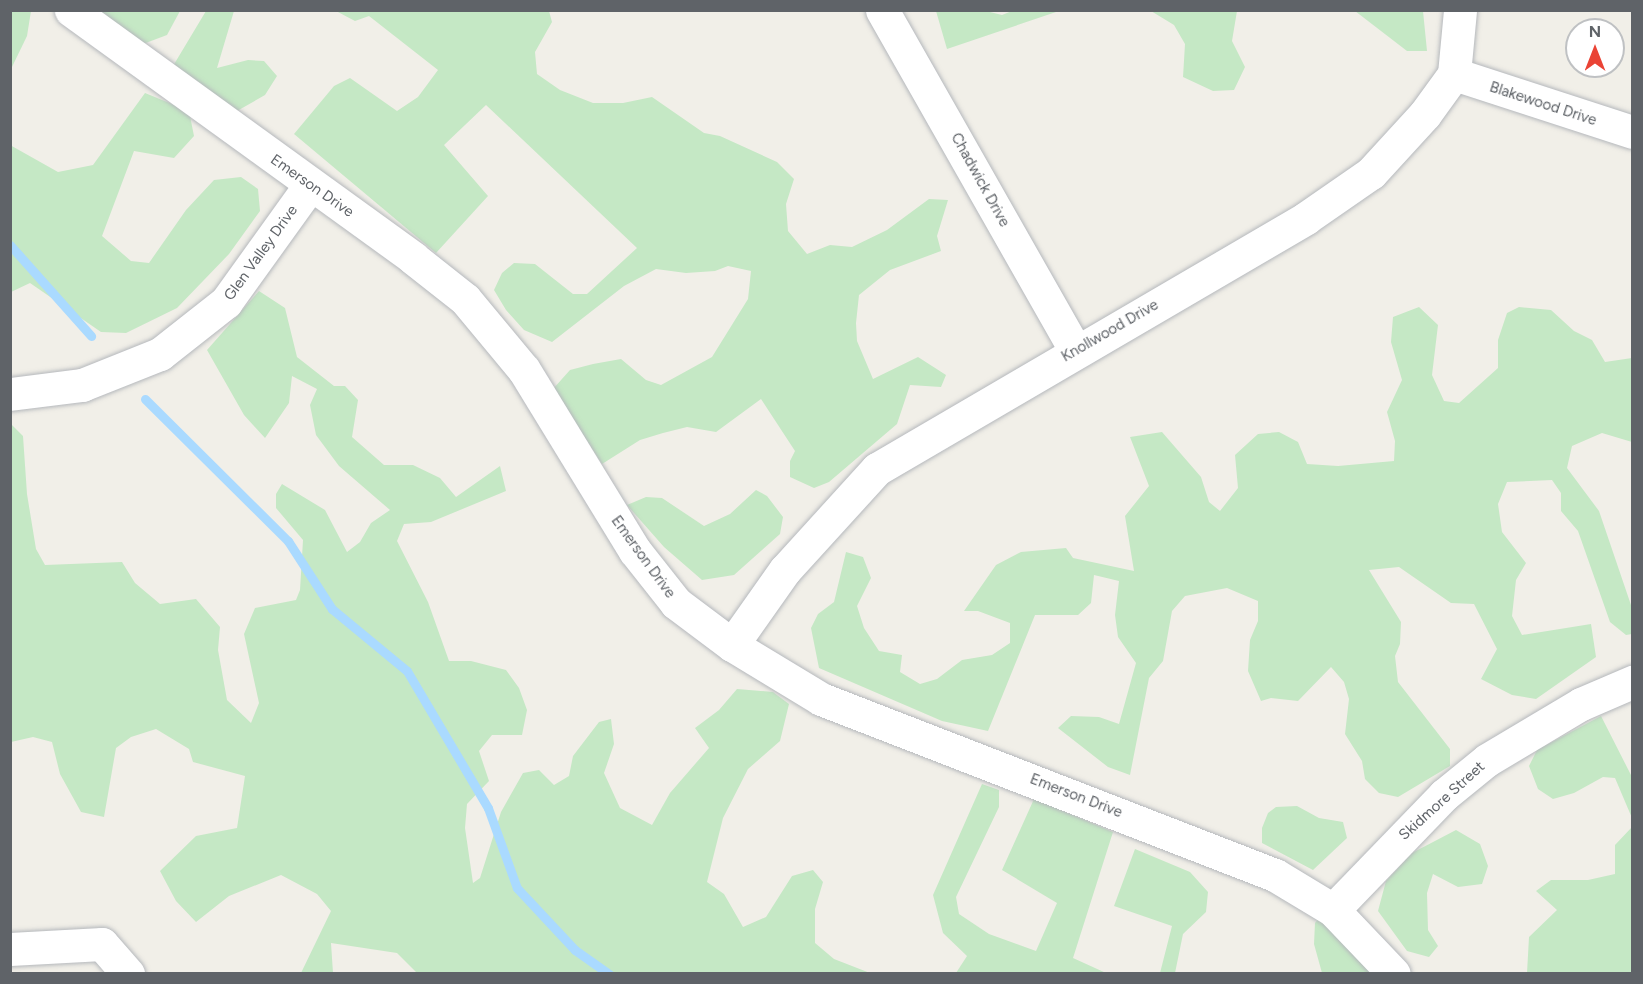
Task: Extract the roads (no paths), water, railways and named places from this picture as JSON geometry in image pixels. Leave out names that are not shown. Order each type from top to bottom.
[{"type":"street","name":"Emerson Drive","points":[[71,10],[413,258],[465,299],[494,330],[524,370],[635,551],[676,603],[732,645],[821,699],[1201,843],[1275,874],[1333,910],[1394,974]]},
{"type":"street","name":"Chadwick Drive","points":[[882,10],[1076,351]]},
{"type":"street","points":[[1454,75],[1460,10]]},
{"type":"street","name":"Knollwood Drive","points":[[732,645],[784,570],[877,469],[1306,218],[1371,173],[1425,114],[1454,75]]},
{"type":"street","name":"Blakewood Drive","points":[[1454,75],[1632,132]]},
{"type":"street","name":"Glen Valley Drive","points":[[10,394],[81,385],[160,354],[226,302],[310,185]]},
{"type":"street","name":"Skidmore Street","points":[[1333,910],[1444,795],[1487,760],[1581,704],[1632,682]]},
{"type":"street","points":[[10,949],[102,944],[128,974]]},
{"type":"waterway","points":[[10,245],[91,336]]},
{"type":"waterway","points":[[145,399],[288,541],[332,609],[407,671],[488,808],[517,888],[575,950],[609,974]]}]
